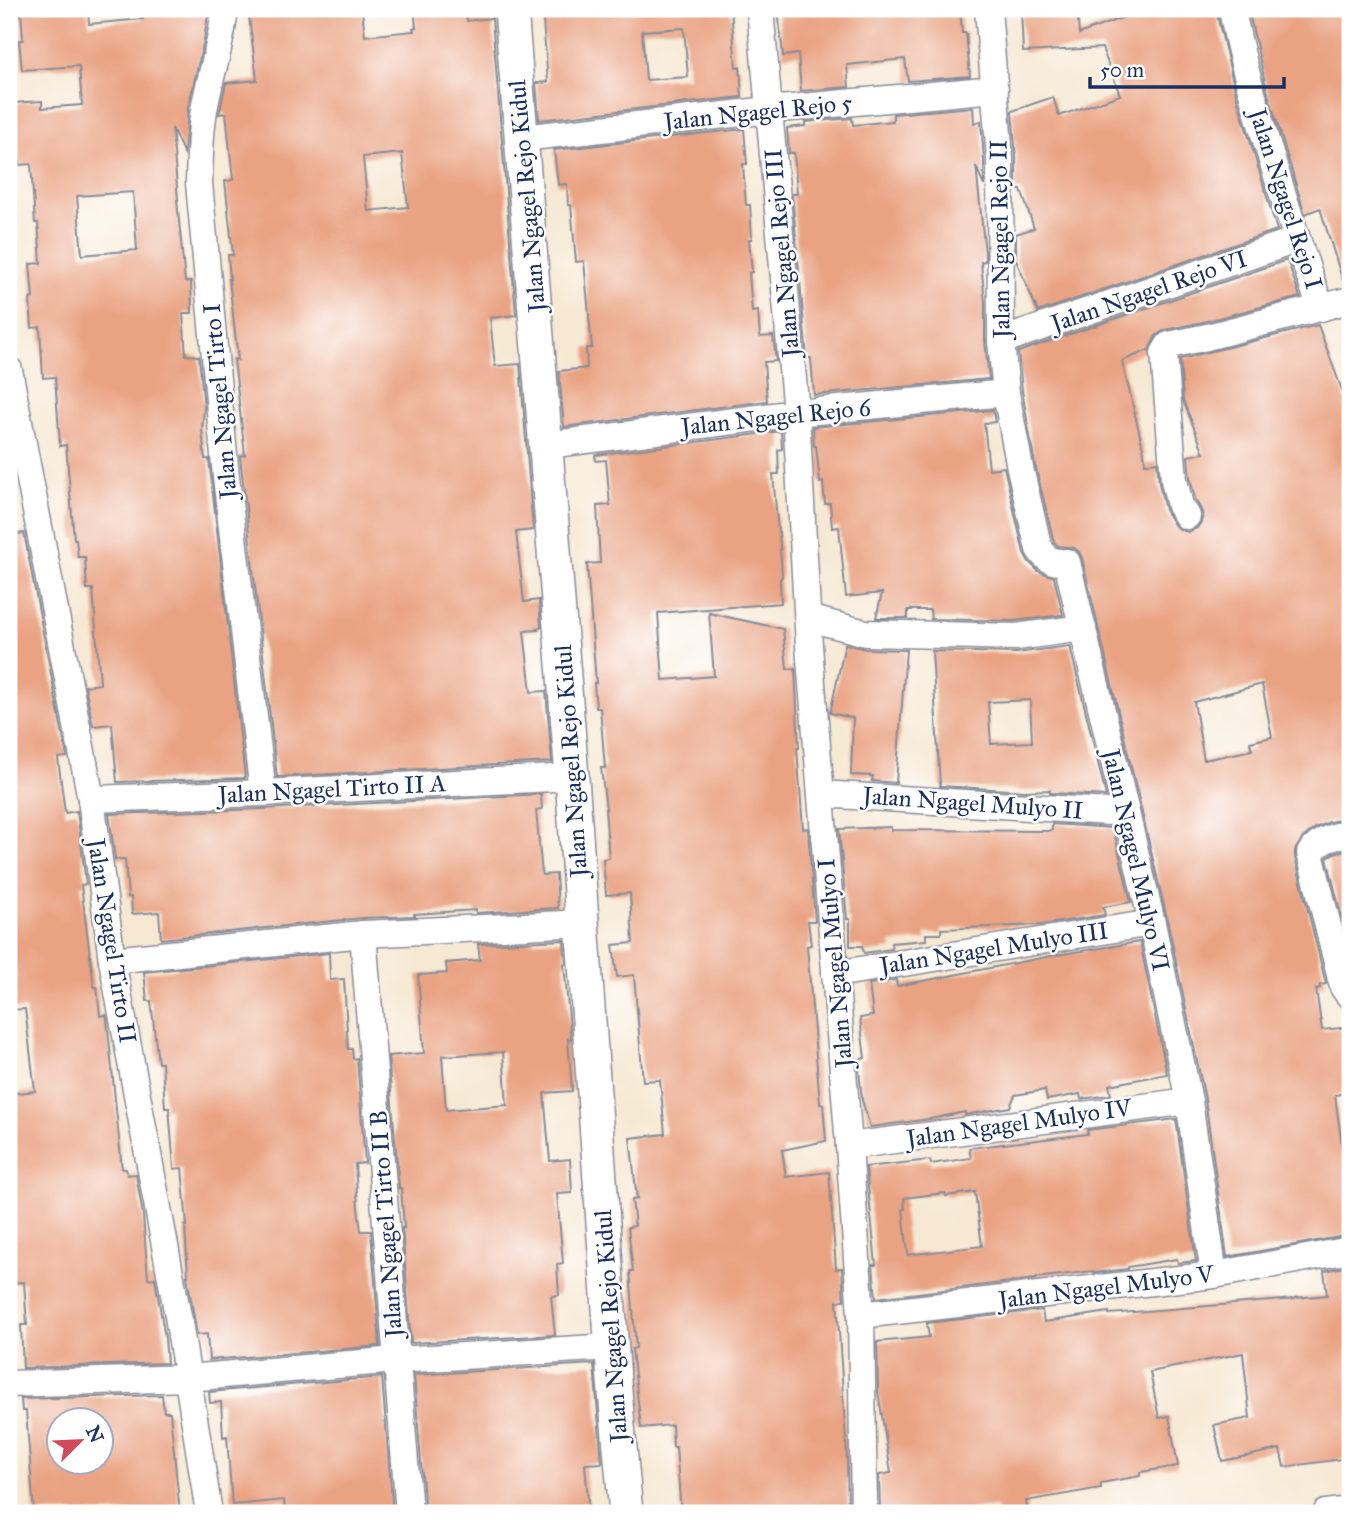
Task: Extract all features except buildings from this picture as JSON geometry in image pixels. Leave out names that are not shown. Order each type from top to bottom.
[{"type":"main road","name":"Jalan Ngagel Rejo Kidul","points":[[511,9],[547,445],[626,1513]]},
{"type":"street","name":"Jalan Ngagel Tirto I","points":[[225,9],[205,103],[200,141],[199,183],[226,477],[263,793]]},
{"type":"street","name":"Jalan Ngagel Rejo III","points":[[760,9],[796,413]]},
{"type":"street","name":"Jalan Ngagel Rejo II","points":[[988,9],[1002,190],[1001,341],[1006,393],[1020,468]]},
{"type":"street","name":"Jalan Ngagel Rejo I","points":[[1231,9],[1296,240],[1321,308]]},
{"type":"street","name":"Jalan Ngagel Rejo 5","points":[[522,138],[769,110],[995,89]]},
{"type":"street","name":"Jalan Ngagel Rejo VI","points":[[1001,341],[1296,240]]},
{"type":"street","points":[[1187,516],[1180,506],[1174,480],[1164,353],[1169,345],[1350,300]]},
{"type":"street","name":"Jalan Ngagel Tirto II","points":[[9,370],[91,799],[113,960],[188,1378],[209,1513]]},
{"type":"street","name":"Jalan Ngagel Rejo 6","points":[[547,445],[796,413],[1006,393]]},
{"type":"street","name":"Jalan Ngagel Mulyo I","points":[[796,413],[808,618],[861,1315],[864,1513]]},
{"type":"street","name":"Jalan Ngagel Mulyo VI","points":[[1020,468],[1039,549],[1051,561],[1067,562],[1083,628],[1152,923],[1189,1101],[1214,1275]]},
{"type":"street","points":[[808,618],[866,633],[1016,637],[1083,628]]},
{"type":"street","name":"Jalan Ngagel Tirto II A","points":[[91,799],[572,777]]},
{"type":"street","name":"Jalan Ngagel Mulyo II","points":[[821,794],[1125,813]]},
{"type":"street","points":[[1338,836],[1317,844],[1310,853],[1343,986],[1350,995]]},
{"type":"street","points":[[113,960],[363,934],[583,923]]},
{"type":"street","name":"Jalan Ngagel Mulyo III","points":[[835,974],[1152,923]]},
{"type":"street","name":"Jalan Ngagel Tirto II B","points":[[363,934],[409,1513]]},
{"type":"street","name":"Jalan Ngagel Mulyo IV","points":[[849,1146],[1189,1101]]},
{"type":"street","name":"Jalan Ngagel Mulyo V","points":[[861,1315],[1214,1275],[1350,1250]]},
{"type":"street","points":[[9,1384],[188,1378],[396,1360],[612,1347]]},
{"type":"street","points":[[1326,1513],[1350,1510]]}]
